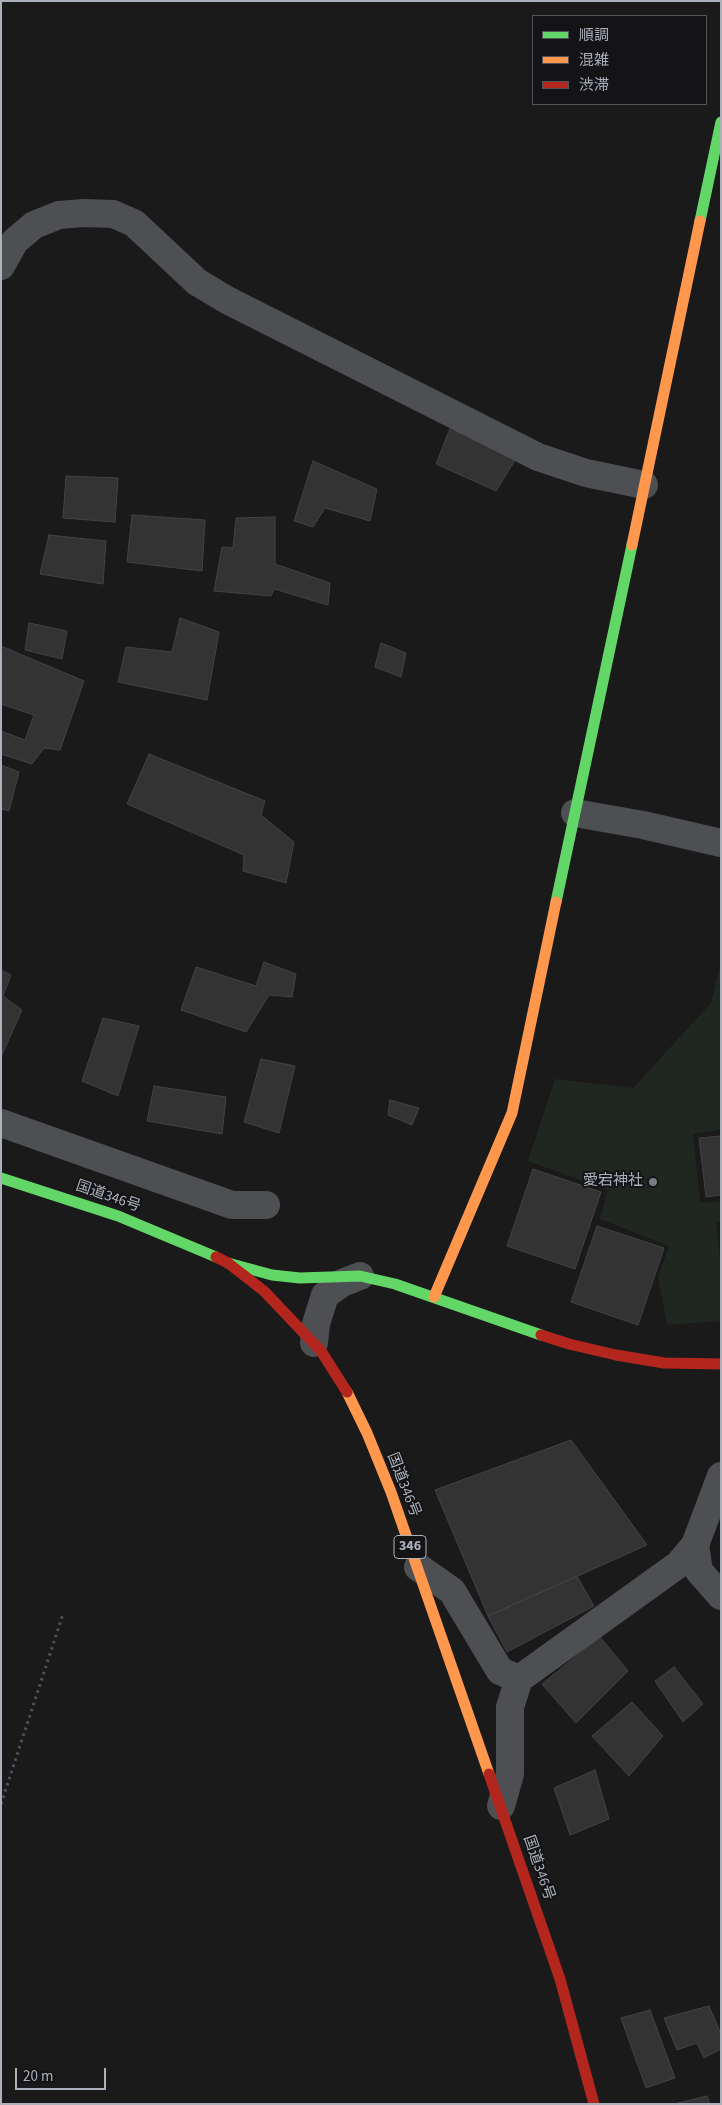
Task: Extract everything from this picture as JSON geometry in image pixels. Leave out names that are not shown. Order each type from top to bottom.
[{"type":"main road","points":[[434,1297],[512,1113],[582,814],[644,485],[721,122]]},
{"type":"main road","name":"国道346号","points":[[1,1178],[118,1216],[178,1239],[228,1263],[264,1291],[314,1343],[346,1392],[367,1433],[418,1567],[560,1978],[594,2104]]},
{"type":"main road","points":[[228,1263],[272,1275],[300,1278],[360,1276],[434,1297],[569,1344],[616,1355],[664,1362],[721,1364]]},
{"type":"street","points":[[1,266],[15,241],[34,226],[59,216],[84,213],[113,214],[134,223],[197,282],[227,300],[538,457],[586,473],[644,485]]},
{"type":"street","points":[[582,814],[643,825],[721,843]]},
{"type":"street","points":[[1,1123],[232,1205],[266,1205]]},
{"type":"street","points":[[314,1343],[316,1324],[325,1296],[342,1283],[360,1276]]},
{"type":"street","points":[[501,1806],[510,1774],[510,1707],[519,1679],[679,1564],[714,1522],[721,1476]]},
{"type":"street","points":[[695,1545],[699,1571],[721,1596]]},
{"type":"street","points":[[418,1567],[452,1591],[500,1670],[519,1679]]},
{"type":"path","points":[[1,1804],[63,1614]]},
{"type":"shaded area","points":[[721,963],[721,1129],[693,1134],[700,1203],[721,1201],[721,1221],[716,1222],[721,1270],[721,1321],[667,1325],[658,1277],[669,1246],[600,1219],[608,1190],[528,1161],[555,1079],[633,1088],[711,1003]]},
{"type":"building","points":[[451,426],[517,457],[496,491],[436,464]]},
{"type":"building","points":[[313,461],[377,489],[370,521],[325,508],[313,527],[294,521]]},
{"type":"building","points":[[66,476],[118,478],[115,522],[63,518]]},
{"type":"building","points":[[132,515],[205,520],[202,571],[127,562]]},
{"type":"building","points":[[275,517],[275,564],[330,583],[328,605],[274,589],[271,596],[214,591],[222,547],[233,548],[236,518]]},
{"type":"building","points":[[49,535],[106,541],[103,584],[40,574]]},
{"type":"building","points":[[180,618],[219,632],[207,700],[118,682],[126,647],[172,652]]},
{"type":"building","points":[[29,623],[67,631],[62,659],[25,650]]},
{"type":"building","points":[[381,643],[406,653],[401,677],[375,667]]},
{"type":"building","points":[[1,646],[84,681],[60,750],[44,748],[32,764],[1,754],[1,731],[25,740],[34,715],[1,704]]},
{"type":"building","points":[[149,754],[265,801],[261,815],[294,842],[286,883],[243,871],[244,855],[127,804]]},
{"type":"building","points":[[1,765],[19,772],[9,811],[1,809]]},
{"type":"building","points":[[264,962],[296,974],[292,997],[269,995],[246,1032],[181,1010],[196,967],[256,986]]},
{"type":"building","points":[[1,970],[11,975],[3,996],[22,1010],[1,1057]]},
{"type":"building","points":[[103,1018],[139,1026],[118,1096],[82,1081]]},
{"type":"building","points":[[261,1059],[295,1066],[279,1133],[244,1122]]},
{"type":"building","points":[[154,1086],[226,1097],[222,1134],[147,1121]]},
{"type":"building","points":[[390,1100],[419,1108],[412,1125],[388,1115]]},
{"type":"building","points":[[721,1136],[721,1195],[706,1197],[699,1138]]},
{"type":"building","points":[[533,1169],[601,1192],[575,1269],[507,1246]]},
{"type":"building","points":[[597,1226],[664,1248],[638,1325],[571,1302]]},
{"type":"building","points":[[571,1440],[647,1545],[488,1616],[435,1490]]},
{"type":"building","points":[[577,1576],[594,1606],[507,1652],[488,1616]]},
{"type":"building","points":[[600,1637],[628,1671],[576,1723],[542,1684]]},
{"type":"building","points":[[674,1667],[703,1704],[683,1722],[655,1681]]},
{"type":"building","points":[[632,1702],[663,1736],[629,1776],[592,1736]]},
{"type":"building","points":[[595,1770],[609,1819],[570,1835],[554,1788]]},
{"type":"building","points":[[709,2006],[721,2034],[721,2049],[704,2058],[697,2043],[677,2050],[664,2018]]},
{"type":"building","points":[[650,2010],[675,2078],[646,2088],[621,2018]]},
{"type":"building","points":[[707,2096],[710,2104],[674,2104]]},
{"type":"traffic: fast","points":[[700,221],[721,122]]},
{"type":"traffic: fast","points":[[556,902],[632,545]]},
{"type":"traffic: fast","points":[[1,1178],[118,1216],[216,1257]]},
{"type":"traffic: fast","points":[[228,1263],[272,1275],[300,1278],[360,1276],[395,1284],[541,1335]]},
{"type":"traffic: slow","points":[[632,545],[700,221]]},
{"type":"traffic: slow","points":[[434,1297],[512,1113],[556,902]]},
{"type":"traffic: slow","points":[[347,1392],[367,1433],[391,1492],[489,1774]]},
{"type":"traffic: jam","points":[[216,1257],[228,1263],[264,1291],[321,1351],[347,1392]]},
{"type":"traffic: jam","points":[[541,1335],[616,1355],[664,1363],[721,1364]]},
{"type":"traffic: jam","points":[[489,1774],[560,1979],[594,2104]]},
{"type":"place","name":"愛宕神社","points":[[653,1182]]}]
